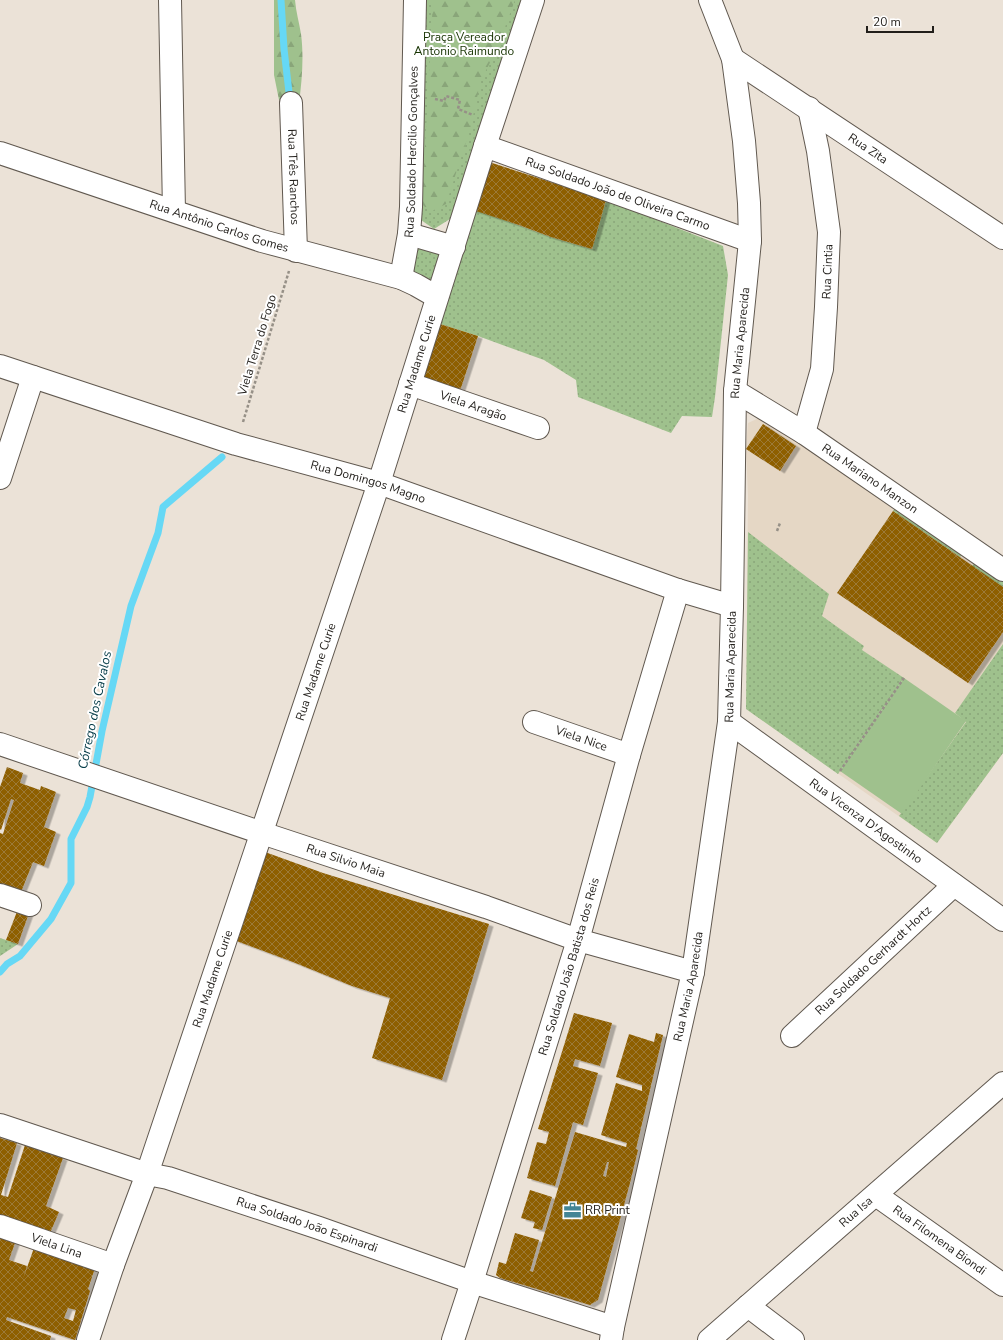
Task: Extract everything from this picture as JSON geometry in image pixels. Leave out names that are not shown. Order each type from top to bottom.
[{"type":"street","points":[[170,0],[174,211]]},
{"type":"street","name":"Rua Soldado Hercilio Gonçalves","points":[[401,278],[409,234],[411,207],[415,0]]},
{"type":"street","name":"Rua Madame Curie","points":[[88,1340],[112,1265],[147,1174],[379,483],[437,297],[533,0]]},
{"type":"street","name":"Rua Maria Aparecida","points":[[612,1333],[693,972],[730,722],[735,391],[750,241],[749,203],[744,141],[733,59],[710,0]]},
{"type":"street","name":"Rua Zita","points":[[733,59],[1003,238]]},
{"type":"street","name":"Rua Três Ranchos","points":[[291,104],[296,251]]},
{"type":"street","name":"Rua Cintia","points":[[804,433],[822,369],[829,232],[818,151],[809,108]]},
{"type":"street","name":"Rua Soldado João de Oliveira Carmo","points":[[486,146],[750,241]]},
{"type":"street","name":"Rua Antônio Carlos Gomes","points":[[0,153],[296,251],[401,278],[437,297]]},
{"type":"street","points":[[409,234],[454,247]]},
{"type":"street","name":"Rua Domingos Magno","points":[[0,366],[236,444],[379,483],[678,590],[732,606]]},
{"type":"street","points":[[0,478],[33,377]]},
{"type":"street","name":"Viela Aragão","points":[[410,384],[538,428]]},
{"type":"street","name":"Rua Mariano Manzon","points":[[735,391],[804,433],[1003,570]]},
{"type":"street","name":"Rua Soldado João Batista dos Reis","points":[[453,1340],[578,940],[629,754],[678,590]]},
{"type":"street","name":"Viela Nice","points":[[534,722],[629,754]]},
{"type":"street","name":"Rua Vicenza D'Agostinho","points":[[730,722],[1003,920]]},
{"type":"street","name":"Rua Silvio Maia","points":[[0,744],[486,907],[578,940],[693,972]]},
{"type":"street","name":"Rua Soldado Gerhardt Hortz","points":[[792,1036],[954,885]]},
{"type":"street","points":[[0,895],[30,905]]},
{"type":"street","name":"Rua Isa","points":[[709,1340],[876,1195],[999,1094]]},
{"type":"street","name":"Rua Soldado João Espinardi","points":[[0,1125],[147,1174],[168,1178],[311,1225],[612,1333]]},
{"type":"street","name":"Rua Filomena Biondi","points":[[876,1195],[1003,1285]]},
{"type":"street","name":"Viela Lina","points":[[0,1226],[112,1265]]},
{"type":"street","points":[[748,1306],[793,1340]]},
{"type":"path","points":[[430,97],[444,101],[446,96],[460,100],[458,109],[478,117]]},
{"type":"path","name":"Viela Terra do Fogo","points":[[236,444],[296,251]]},
{"type":"path","points":[[777,531],[780,523]]},
{"type":"path","points":[[840,771],[904,678]]},
{"type":"shaded area","points":[[761,417],[1003,579],[1003,753],[937,843],[746,709],[748,496],[746,449],[748,423]]},
{"type":"green space","points":[[274,0],[295,0],[301,34],[302,51],[302,77],[299,103],[279,100],[274,75]]},
{"type":"green space","name":"Praça Vereador Antonio Raimundo","points":[[418,0],[525,0],[450,219],[434,229],[421,220]]},
{"type":"green space","name":"Praça Vereador Antonio Raimundo","points":[[433,0],[515,0],[497,49],[481,80],[469,133],[446,204],[430,212],[422,204]]},
{"type":"green space","points":[[606,200],[723,246],[728,275],[712,417],[682,416],[671,433],[578,397],[576,380],[544,360],[440,324],[466,206],[551,237],[592,249]]},
{"type":"green space","points":[[422,245],[443,255],[433,281],[415,280],[407,257],[411,251]]},
{"type":"green space","points":[[896,507],[964,552],[960,557],[893,511]]},
{"type":"green space","points":[[748,532],[829,594],[822,616],[864,646],[862,650],[904,678],[838,774],[746,709]]},
{"type":"green space","points":[[976,561],[1003,579],[1003,587],[972,566]]},
{"type":"green space","points":[[1003,644],[1003,753],[937,843],[899,816],[966,722],[955,713]]},
{"type":"green space","points":[[904,678],[966,721],[902,814],[840,771]]},
{"type":"green space","points":[[0,938],[18,944],[0,956]]},
{"type":"building","points":[[486,161],[606,200],[592,249],[551,237],[470,209]]},
{"type":"building","points":[[440,324],[478,336],[459,394],[422,382]]},
{"type":"building","points":[[763,424],[796,446],[780,471],[746,449]]},
{"type":"building","points":[[893,511],[1003,587],[1003,632],[968,683],[837,593]]},
{"type":"building","points":[[7,767],[23,773],[20,783],[40,790],[41,786],[56,792],[44,827],[56,832],[44,866],[33,862],[21,892],[0,884],[0,833],[3,834],[14,800],[11,799],[1,830],[0,787]]},
{"type":"building","points":[[265,852],[323,873],[489,924],[442,1080],[372,1058],[390,998],[352,986],[234,940]]},
{"type":"building","points":[[18,909],[29,913],[18,944],[6,940]]},
{"type":"building","points":[[574,1013],[612,1023],[600,1066],[575,1059],[573,1066],[598,1073],[583,1125],[573,1122],[555,1186],[527,1178],[537,1142],[546,1144],[549,1132],[538,1129]]},
{"type":"building","points":[[656,1033],[663,1035],[636,1149],[638,1150],[630,1183],[598,1300],[590,1305],[500,1278],[496,1275],[499,1262],[506,1264],[515,1233],[539,1240],[530,1271],[533,1272],[575,1132],[626,1147],[627,1143],[601,1135],[616,1083],[642,1091],[642,1085],[616,1077],[629,1034],[654,1042]],"holes":[[[607,1162],[609,1162],[606,1177],[603,1176]]]},
{"type":"building","points":[[0,1138],[17,1143],[1,1195],[8,1197],[25,1145],[63,1158],[46,1206],[59,1212],[50,1233],[0,1215]]},
{"type":"building","points":[[530,1190],[552,1197],[542,1230],[533,1228],[535,1222],[521,1218]]},
{"type":"building","points":[[0,1234],[16,1240],[9,1260],[27,1266],[23,1279],[35,1245],[88,1263],[94,1271],[88,1289],[90,1291],[75,1340],[7,1317],[6,1320],[51,1336],[50,1340],[0,1340]],"holes":[[[68,1308],[76,1310],[73,1321],[64,1318]]]},
{"type":"waterway","name":"Córrego dos Cavalos","points":[[281,0],[284,49],[290,101]]},
{"type":"waterway","name":"Córrego dos Cavalos","points":[[0,972],[7,964],[20,956],[51,919],[71,883],[71,839],[87,807],[90,797],[102,731],[131,606],[158,533],[163,507],[222,457]]},
{"type":"place","name":"RR Print","points":[[572,1210]]}]
